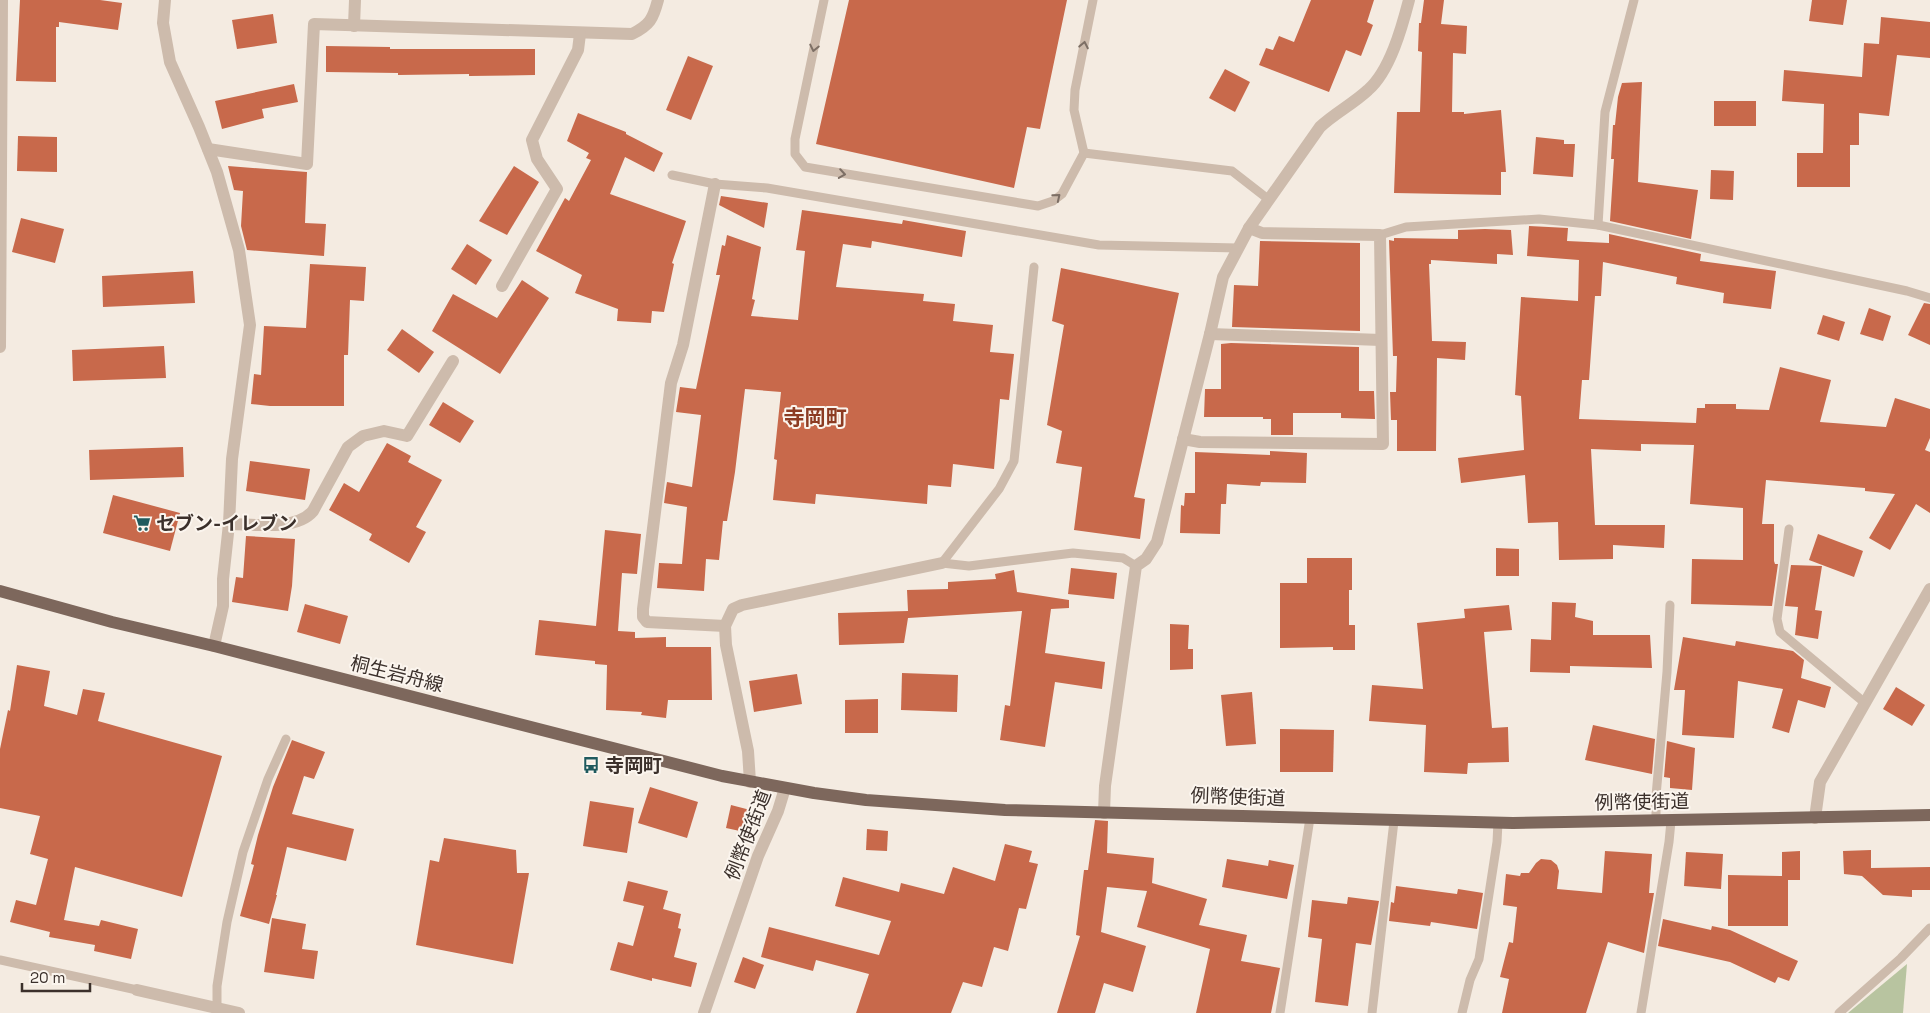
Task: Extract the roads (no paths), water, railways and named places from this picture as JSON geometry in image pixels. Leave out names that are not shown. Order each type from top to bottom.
[{"type":"main road","name":"桐生岩舟線","points":[[0,590],[112,622],[214,646],[750,782],[785,788]]},
{"type":"main road","name":"例幣使街道","points":[[785,788],[904,804],[976,808],[1394,820],[1498,822],[1670,821],[1930,815]]},
{"type":"street","points":[[0,347],[2,0]]},
{"type":"street","points":[[165,0],[163,23],[170,62],[217,172],[239,250],[250,324],[232,459],[229,524],[223,579],[223,606],[214,646]]},
{"type":"street","points":[[354,26],[356,0]]},
{"type":"street","points":[[208,149],[308,164],[314,24],[580,34],[632,34],[644,28],[653,17],[658,0]]},
{"type":"street","points":[[1104,813],[1105,786],[1136,566],[1146,559],[1157,542],[1223,278],[1249,228],[1320,128],[1332,115],[1355,100],[1378,80],[1403,24],[1410,0]]},
{"type":"street","points":[[502,286],[557,188],[537,160],[532,140],[578,50],[580,34]]},
{"type":"street","points":[[715,184],[683,344],[671,383],[643,617],[647,622],[725,626]]},
{"type":"street","points":[[1183,439],[1200,442],[1383,444],[1380,235],[1262,233],[1249,228]]},
{"type":"street","points":[[1210,334],[1381,340]]},
{"type":"street","points":[[229,524],[289,524],[308,516],[313,511],[348,447],[363,436],[384,431],[407,436],[453,361]]},
{"type":"street","points":[[750,782],[748,751],[726,645],[725,626],[733,610],[742,605],[942,563]]},
{"type":"street","points":[[1815,818],[1820,782],[1930,589]]},
{"type":"street","name":"例幣使街道","points":[[704,1013],[758,856],[778,811],[785,788]]},
{"type":"street","points":[[137,990],[217,1011],[239,1013]]},
{"type":"lane","points":[[824,0],[796,139],[796,154],[805,167],[1038,206],[1053,201],[1062,194],[1084,153],[1074,110],[1075,90],[1093,0]]},
{"type":"lane","points":[[1598,225],[1605,112],[1634,0]]},
{"type":"lane","points":[[1084,153],[1232,171],[1268,199]]},
{"type":"lane","points":[[672,175],[715,184],[767,188],[1099,245],[1238,248]]},
{"type":"lane","points":[[1380,235],[1406,227],[1539,219],[1598,225],[1907,291],[1930,298]]},
{"type":"lane","points":[[942,563],[999,489],[1014,461],[1034,267]]},
{"type":"lane","points":[[1790,529],[1777,618],[1780,632],[1864,703]]},
{"type":"lane","points":[[942,563],[969,566],[1073,553],[1123,558],[1136,566]]},
{"type":"lane","points":[[1656,821],[1656,796],[1667,672],[1670,605]]},
{"type":"lane","points":[[217,1011],[217,986],[226,931],[243,852],[264,788],[286,740]]},
{"type":"lane","points":[[1280,1013],[1310,818]]},
{"type":"lane","points":[[1372,1013],[1394,820]]},
{"type":"lane","points":[[1641,1013],[1669,842],[1670,821]]},
{"type":"lane","points":[[1462,1013],[1470,980],[1479,959],[1497,842],[1498,822]]},
{"type":"lane","points":[[1839,1013],[1901,958],[1930,928]]},
{"type":"lane","points":[[0,960],[137,990]]},
{"type":"place","name":"セブン-イレブン","points":[[142,523]]},
{"type":"place","name":"寺岡町","points":[[591,765]]},
{"type":"district","name":"寺岡町","points":[[815,417]]}]
